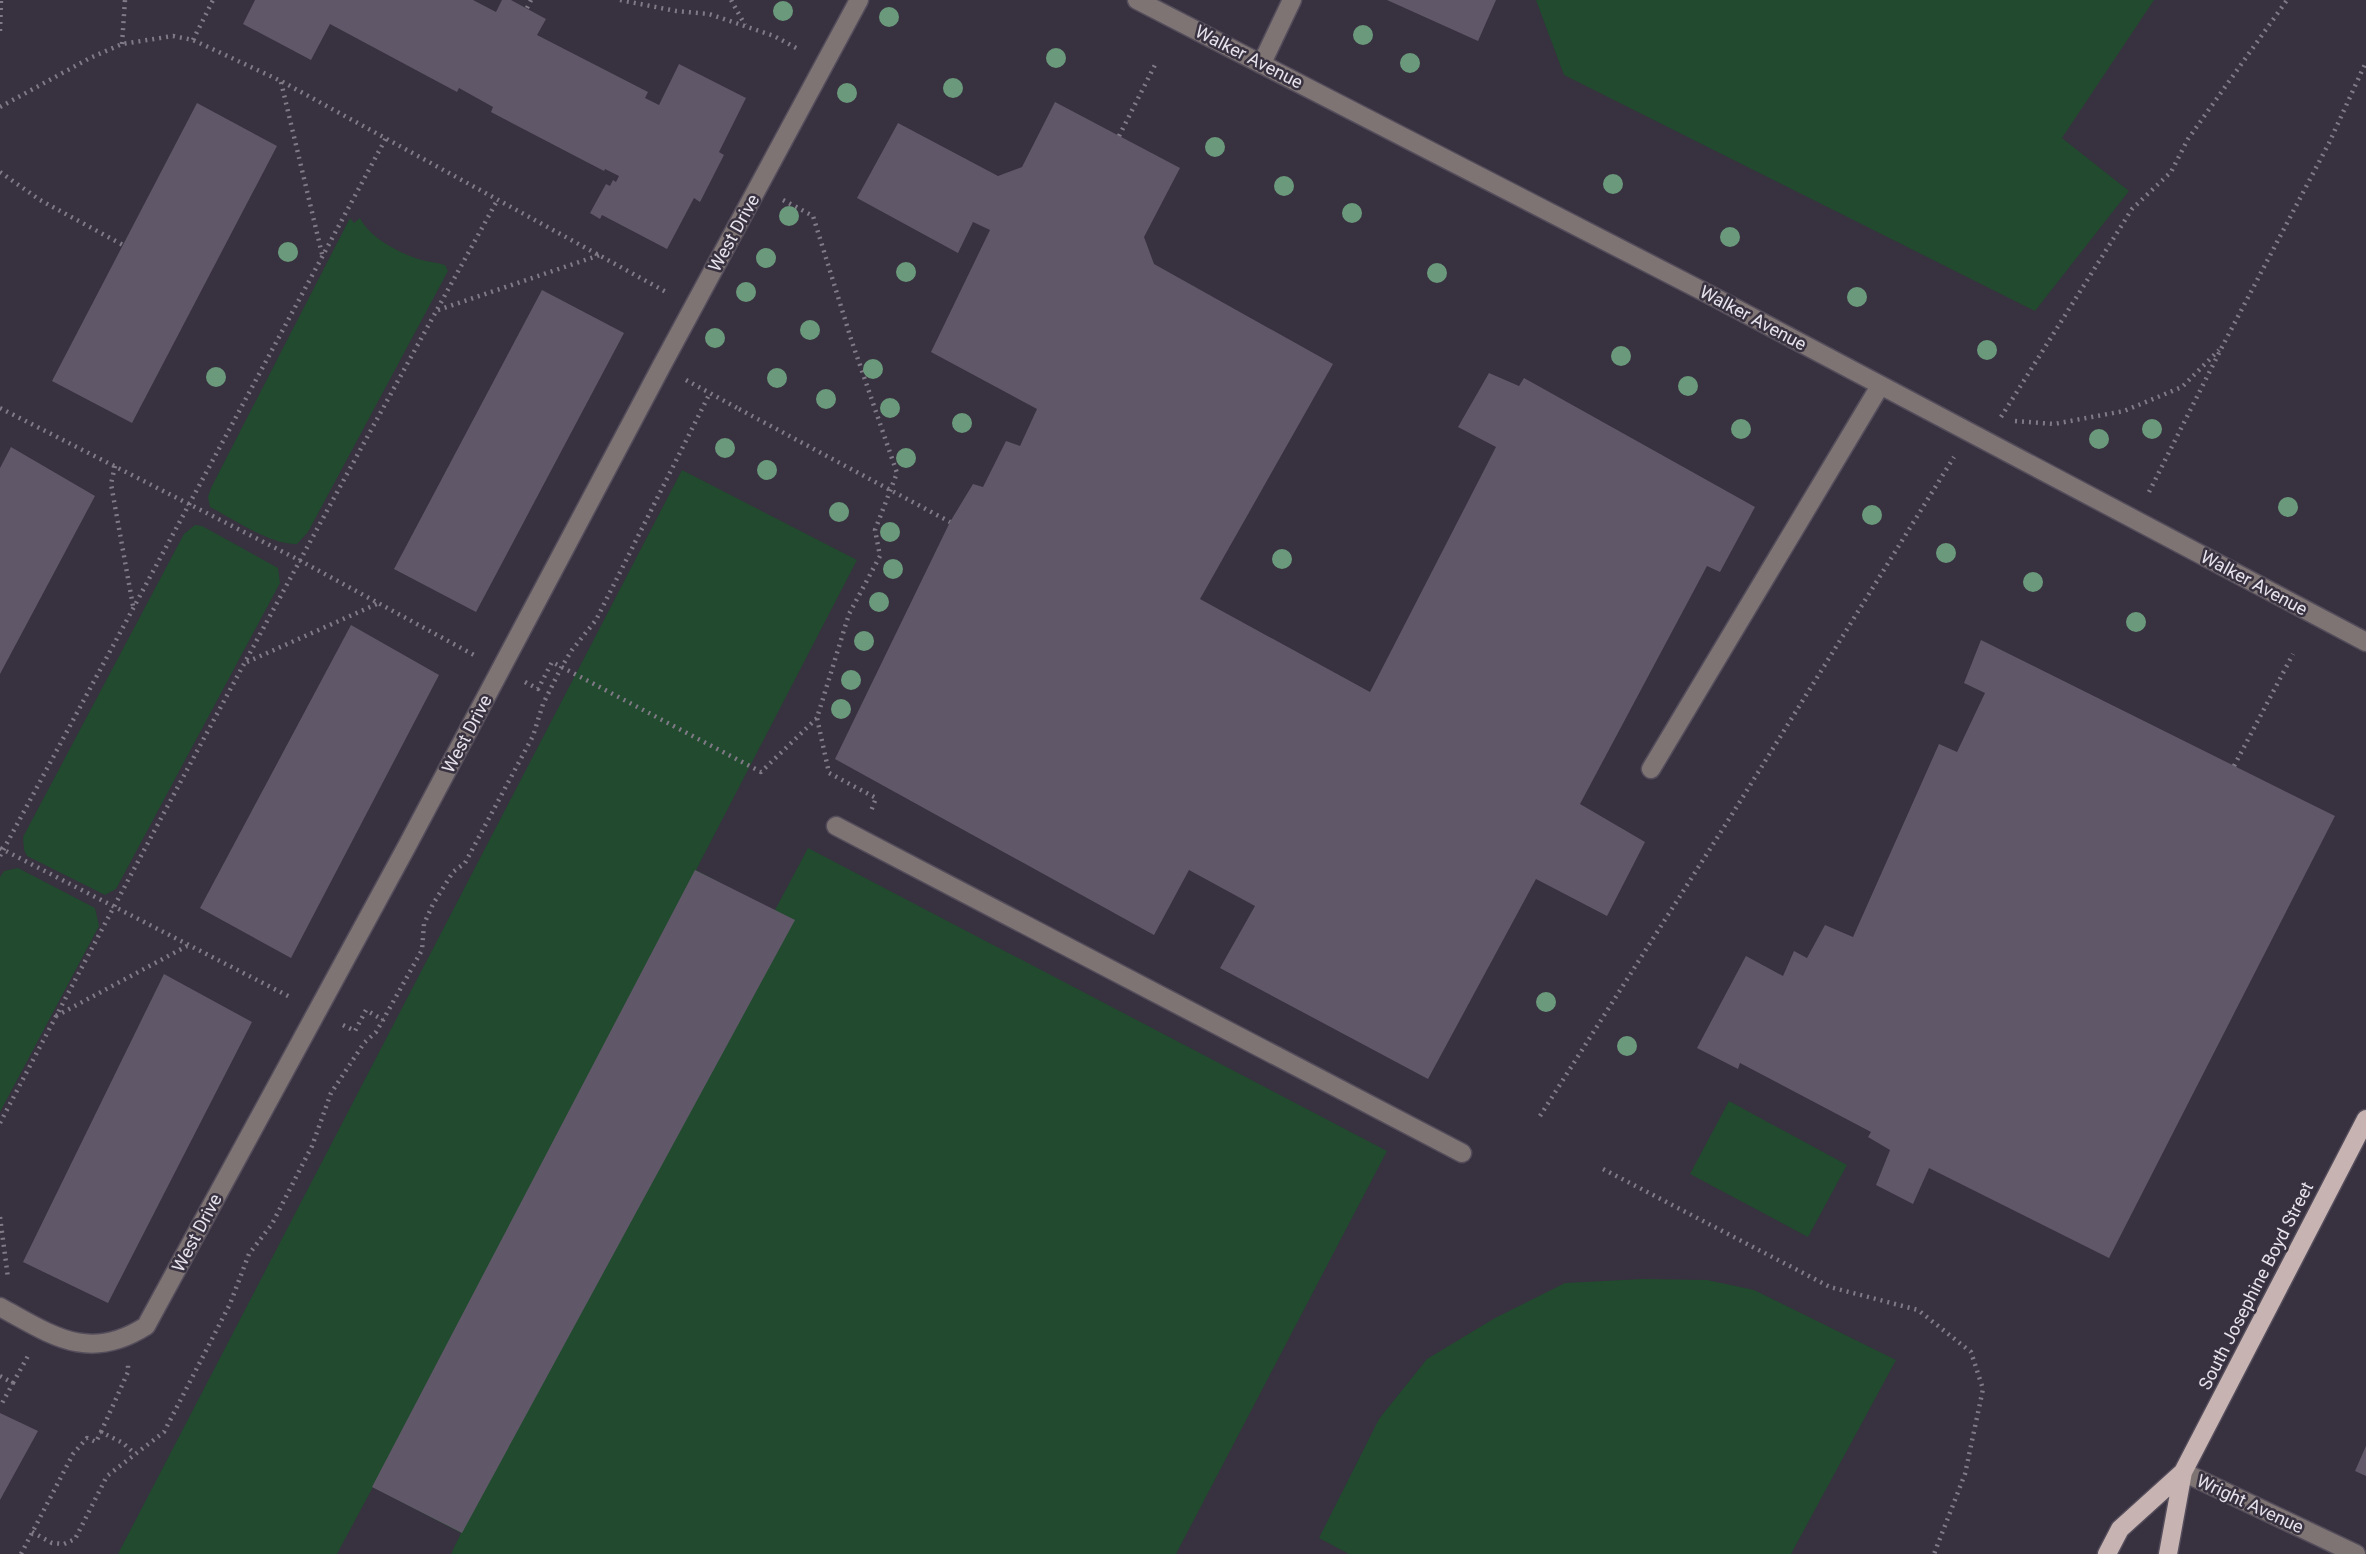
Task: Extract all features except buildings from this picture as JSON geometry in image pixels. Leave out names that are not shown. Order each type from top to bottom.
[{"type":"main road","name":"South Josephine Boyd Street","points":[[2168,1554],[2183,1472],[2366,1119]]},
{"type":"main road","name":"South Josephine Boyd Street","points":[[2107,1554],[2120,1529],[2183,1472]]},
{"type":"street","name":"West Drive","points":[[0,1307],[52,1336],[76,1343],[100,1344],[127,1338],[146,1326],[407,846],[859,0]]},
{"type":"street","name":"Walker Avenue","points":[[1137,0],[1714,297],[2366,642]]},
{"type":"street","points":[[1262,63],[1292,0]]},
{"type":"street","points":[[1651,769],[1880,386]]},
{"type":"street","points":[[836,826],[1462,1153]]},
{"type":"street","name":"Wright Avenue","points":[[2183,1472],[2356,1554]]},
{"type":"path","points":[[0,31],[1,0]]},
{"type":"path","points":[[122,44],[125,0]]},
{"type":"path","points":[[193,40],[213,0]]},
{"type":"path","points":[[527,8],[531,0]]},
{"type":"path","points":[[620,0],[709,14],[774,36],[808,53]]},
{"type":"path","points":[[732,0],[745,26]]},
{"type":"path","points":[[2222,347],[2182,387],[2124,411],[2054,424],[2000,419],[2132,209],[2171,172],[2188,139],[2287,0]]},
{"type":"path","points":[[0,107],[90,58],[122,44],[173,36],[193,40],[281,81],[694,307]]},
{"type":"path","points":[[2149,492],[2329,143],[2366,62]]},
{"type":"path","points":[[1119,136],[1156,63]]},
{"type":"path","points":[[281,81],[322,255]]},
{"type":"path","points":[[0,856],[386,138]]},
{"type":"path","points":[[0,172],[40,200],[123,245]]},
{"type":"path","points":[[530,685],[538,689],[552,662],[761,772],[817,718],[849,614],[880,556],[875,530],[897,474],[813,216],[759,187]]},
{"type":"path","points":[[0,1123],[299,560],[498,199]]},
{"type":"path","points":[[437,310],[600,255]]},
{"type":"path","points":[[661,367],[950,522]]},
{"type":"path","points":[[32,1532],[52,1543],[64,1544],[75,1539],[107,1476],[164,1432],[230,1304],[249,1254],[272,1224],[312,1146],[331,1093],[364,1043],[376,1032],[422,950],[424,924],[433,904],[453,872],[465,863],[533,736],[543,704],[561,668],[596,620],[710,393]]},
{"type":"path","points":[[0,408],[299,560],[501,669]]},
{"type":"path","points":[[1540,1116],[1731,816],[1969,433]]},
{"type":"path","points":[[115,466],[111,484],[133,606]]},
{"type":"path","points":[[247,662],[379,603]]},
{"type":"path","points":[[2234,766],[2293,654]]},
{"type":"path","points":[[817,718],[829,773],[871,796]]},
{"type":"path","points":[[2,849],[316,1011]]},
{"type":"path","points":[[55,1017],[188,945]]},
{"type":"path","points":[[366,1010],[383,1020]]},
{"type":"path","points":[[1603,1169],[1830,1287],[1918,1310],[1970,1352],[1983,1389],[1965,1474],[1934,1554]]},
{"type":"path","points":[[0,1217],[8,1279]]},
{"type":"path","points":[[0,1407],[32,1349]]},
{"type":"path","points":[[21,1554],[73,1454],[87,1438],[96,1442],[128,1371],[128,1360]]},
{"type":"path","points":[[0,1376],[13,1383]]},
{"type":"path","points":[[101,1432],[123,1443],[135,1454]]},
{"type":"green space","points":[[1536,0],[2154,0],[2062,138],[2129,191],[2035,311],[1564,75]]},
{"type":"green space","points":[[350,218],[354,223],[360,218],[370,232],[393,248],[418,259],[445,265],[448,271],[308,532],[297,544],[287,543],[252,530],[210,507],[208,497]]},
{"type":"green space","points":[[682,470],[857,560],[696,870],[774,912],[808,848],[1387,1151],[1176,1554],[451,1554],[461,1533],[373,1487],[337,1554],[118,1554]]},
{"type":"green space","points":[[195,525],[202,526],[278,568],[280,583],[116,889],[105,895],[27,856],[23,837],[184,534]]},
{"type":"green space","points":[[18,868],[95,908],[99,926],[0,1112],[0,877],[4,871]]},
{"type":"green space","points":[[1729,1101],[1847,1165],[1808,1237],[1690,1174]]},
{"type":"green space","points":[[1643,1279],[1707,1280],[1754,1290],[1896,1360],[1791,1554],[1349,1554],[1319,1538],[1379,1419],[1427,1359],[1495,1318],[1565,1283]]}]
